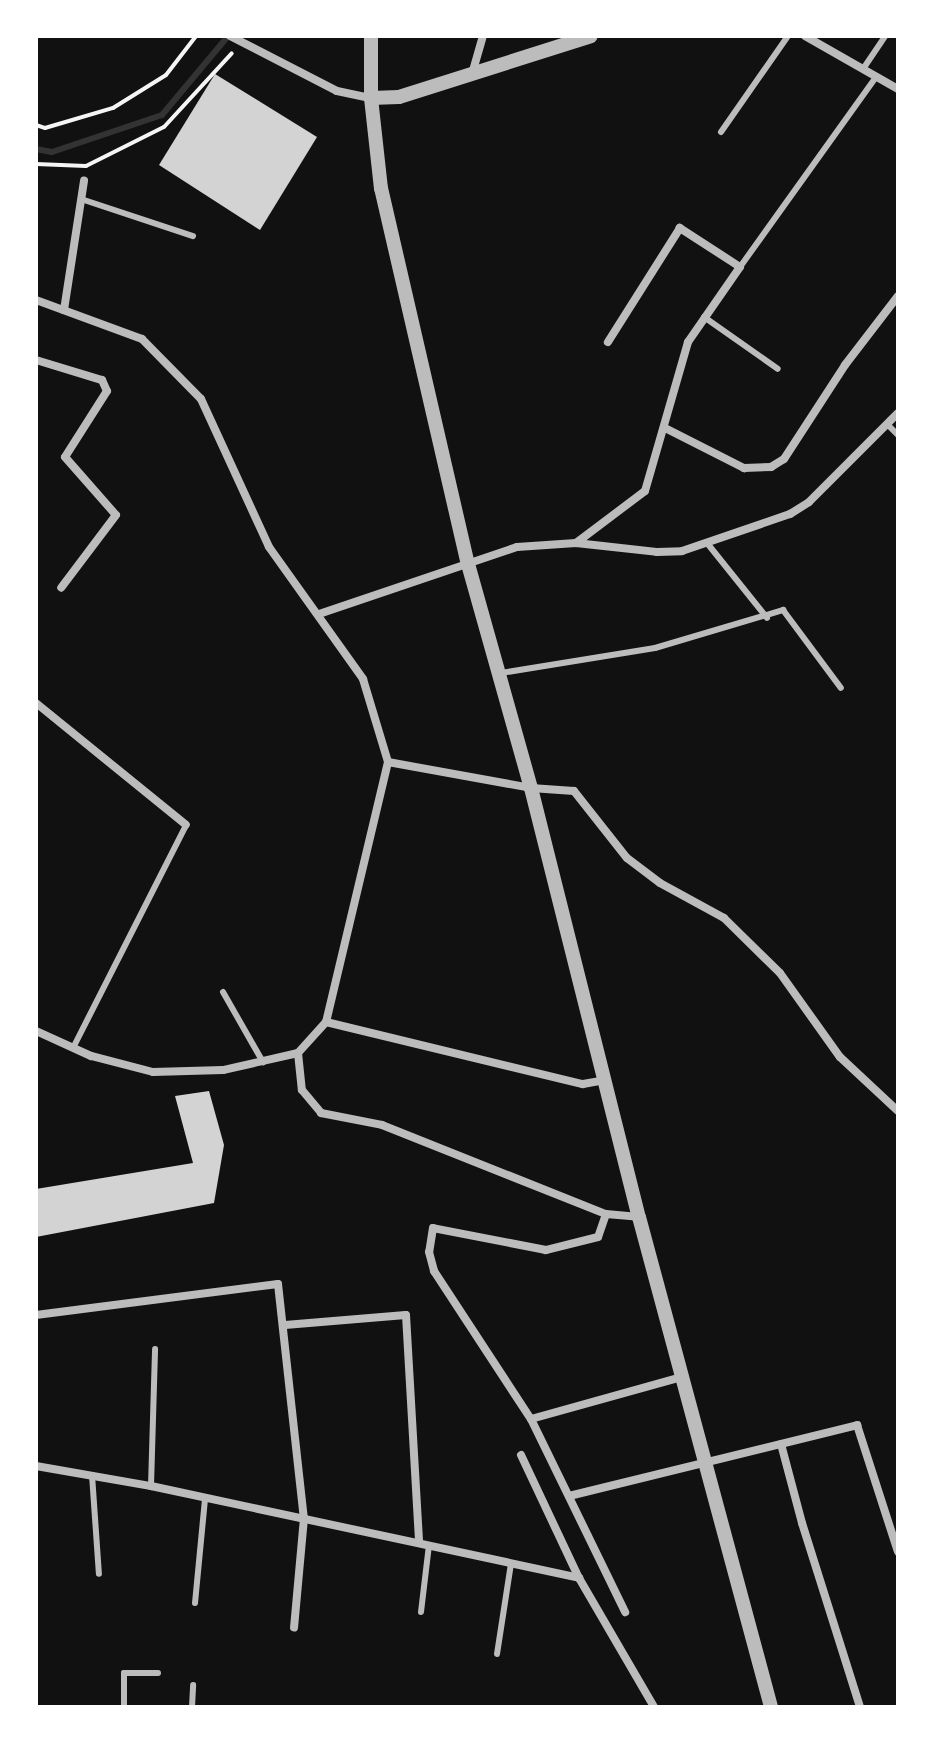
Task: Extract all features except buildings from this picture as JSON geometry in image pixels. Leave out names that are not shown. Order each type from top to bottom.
[{"type":"street","points":[[230,36],[240,44],[337,91],[371,98],[399,97],[591,36]]},
{"type":"street","points":[[371,36],[371,98],[381,188],[468,564],[531,788],[639,1217],[771,1707]]},
{"type":"street","points":[[472,74],[483,36]]},
{"type":"street","points":[[805,36],[898,89]]},
{"type":"street","points":[[64,310],[84,181]]},
{"type":"street","points":[[576,543],[645,491],[688,342],[740,267],[680,228],[608,342]]},
{"type":"street","points":[[665,428],[744,468],[771,467],[784,459],[845,365],[898,296]]},
{"type":"street","points":[[36,300],[142,339],[201,399],[269,547],[363,679],[388,762],[326,1022],[298,1053],[223,1070],[153,1072],[73,1048],[36,1031]]},
{"type":"street","points":[[36,360],[102,380],[107,391],[65,457],[116,515],[61,588]]},
{"type":"street","points":[[319,614],[517,547],[576,543],[657,552],[682,551],[707,543],[790,514],[809,502],[898,413]]},
{"type":"street","points":[[36,703],[186,825]]},
{"type":"street","points":[[388,762],[531,788],[574,791],[627,858],[660,883],[724,918],[780,973],[840,1057],[898,1111]]},
{"type":"street","points":[[326,1022],[583,1084],[606,1080]]},
{"type":"street","points":[[298,1053],[302,1090],[321,1113],[382,1125],[606,1214],[639,1217]]},
{"type":"street","points":[[606,1214],[598,1237],[546,1250],[433,1228],[429,1252],[434,1271],[531,1419],[625,1612]]},
{"type":"street","points":[[36,1315],[278,1284],[285,1325],[304,1518],[294,1628]]},
{"type":"street","points":[[285,1325],[406,1315],[424,1544]]},
{"type":"street","points":[[531,1419],[681,1377]]},
{"type":"street","points":[[569,1496],[857,1425],[898,1552]]},
{"type":"street","points":[[781,1444],[860,1707]]},
{"type":"street","points":[[521,1455],[579,1578],[654,1707]]},
{"type":"street","points":[[37,1463],[579,1578]]},
{"type":"lane","points":[[721,132],[788,36]]},
{"type":"lane","points":[[863,69],[885,36]]},
{"type":"lane","points":[[740,267],[876,77]]},
{"type":"lane","points":[[81,199],[193,236]]},
{"type":"lane","points":[[704,317],[778,369]]},
{"type":"lane","points":[[887,424],[898,435]]},
{"type":"lane","points":[[707,543],[767,618]]},
{"type":"lane","points":[[498,674],[655,648],[767,618],[783,610],[841,688]]},
{"type":"lane","points":[[73,1048],[186,825]]},
{"type":"lane","points":[[223,992],[263,1062]]},
{"type":"lane","points":[[151,1486],[155,1349]]},
{"type":"lane","points":[[92,1475],[99,1574]]},
{"type":"lane","points":[[195,1603],[205,1499]]},
{"type":"lane","points":[[421,1612],[424,1544]]},
{"type":"lane","points":[[497,1654],[511,1564]]},
{"type":"lane","points":[[124,1707],[124,1673],[158,1673]]},
{"type":"lane","points":[[192,1707],[193,1685]]},
{"type":"path","points":[[36,125],[45,128],[113,108],[166,75],[196,36]]},
{"type":"path","points":[[36,164],[86,166],[164,127],[240,44]]},
{"type":"waterway","points":[[36,149],[52,152],[162,115],[228,36]]}]
